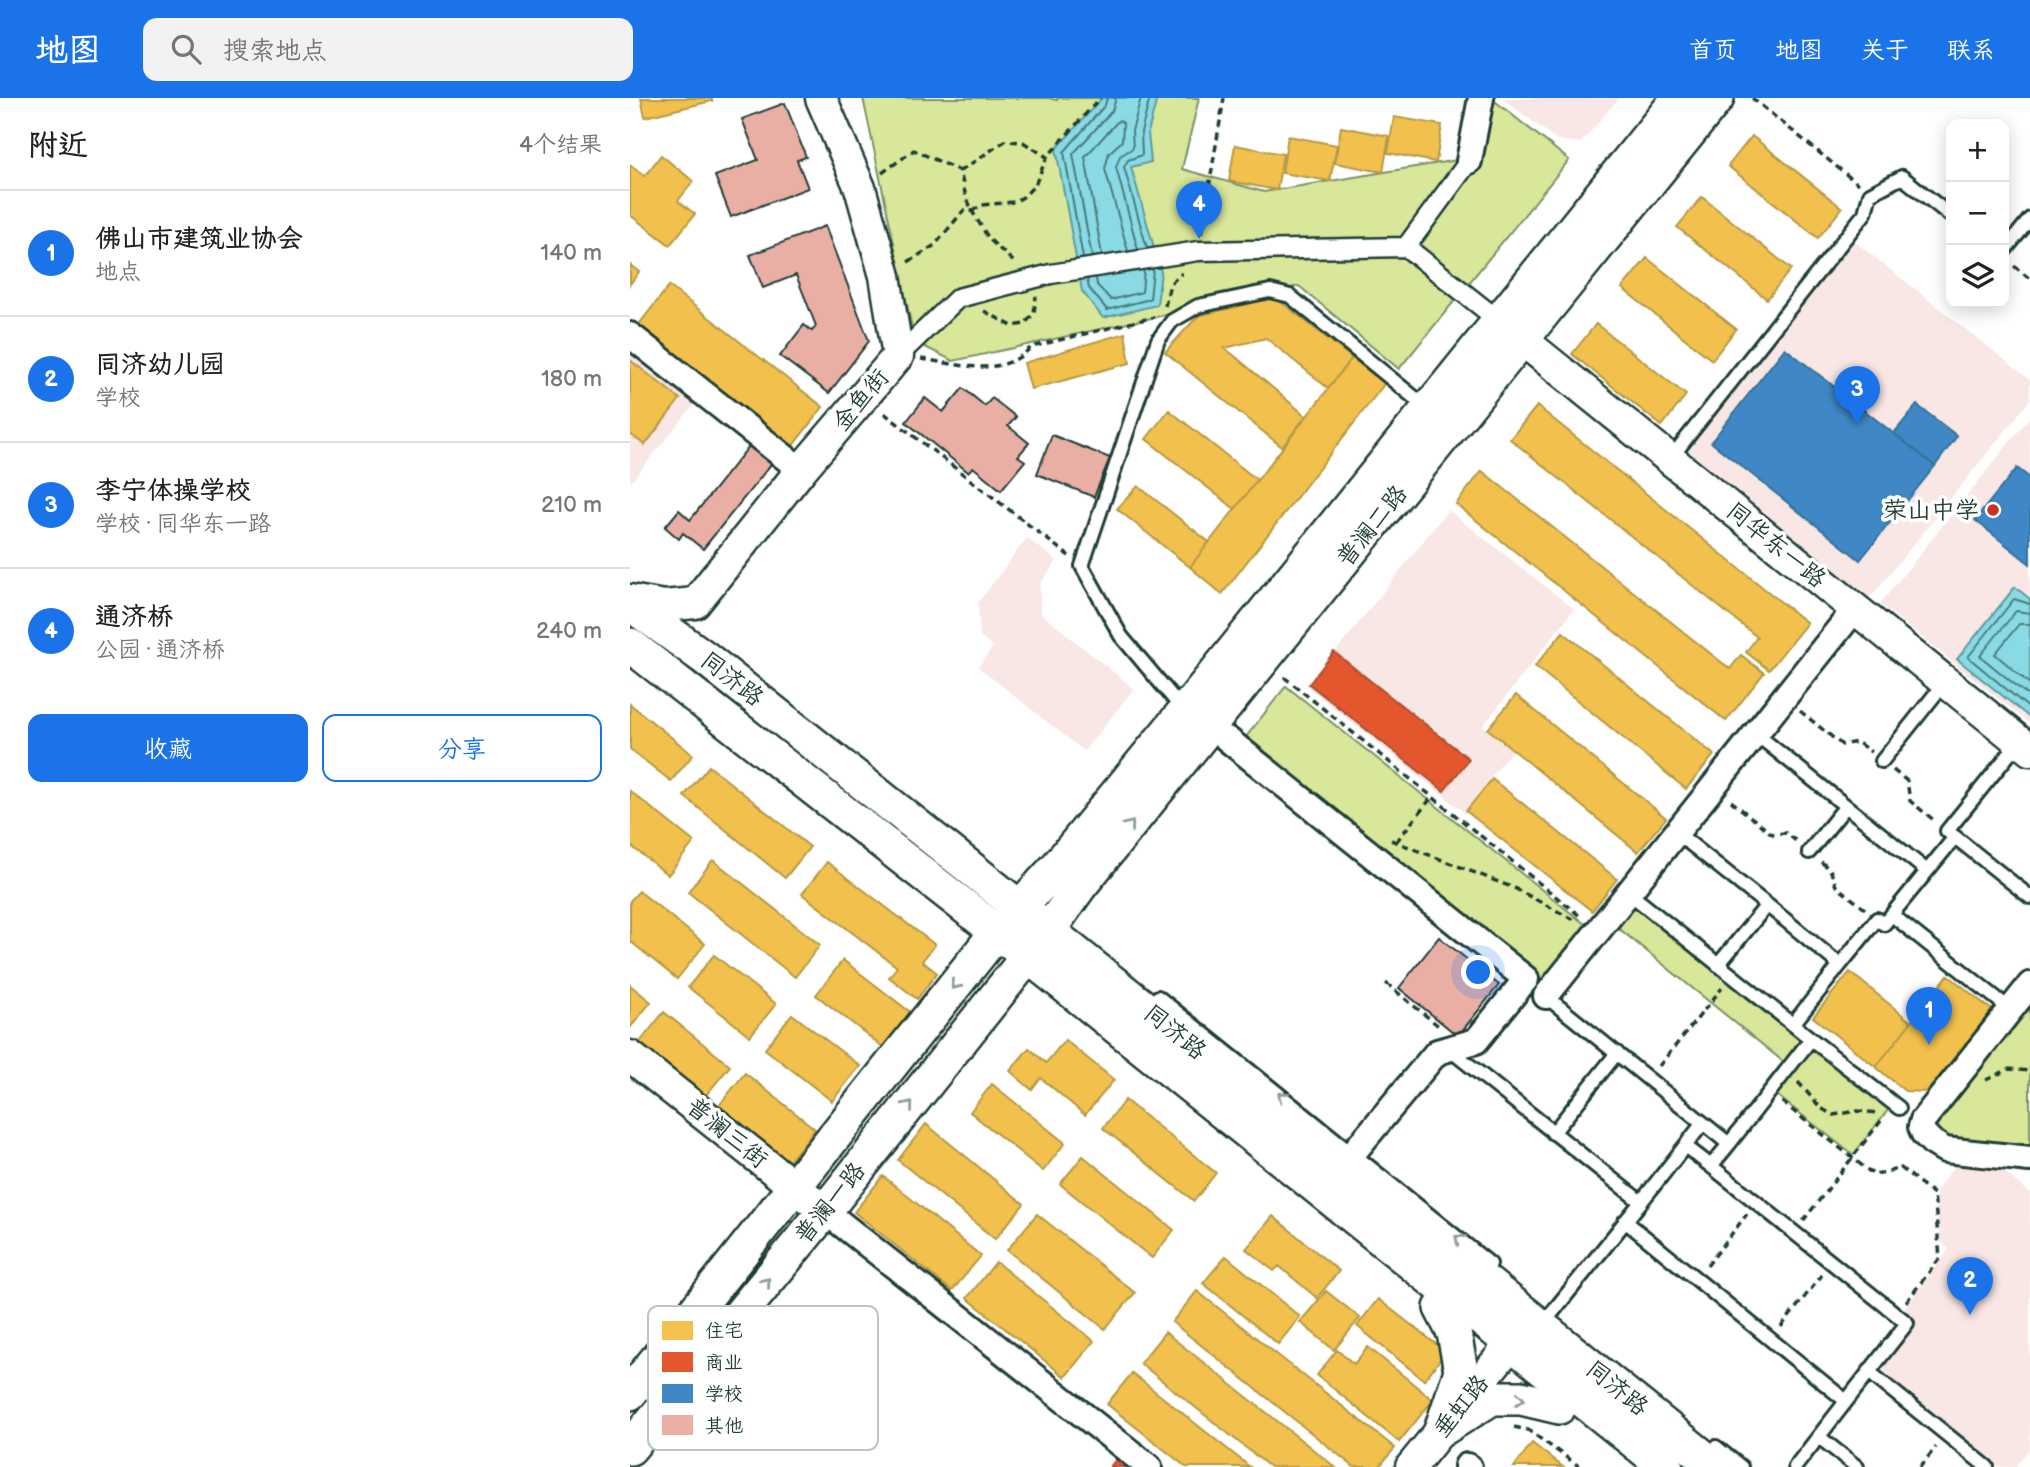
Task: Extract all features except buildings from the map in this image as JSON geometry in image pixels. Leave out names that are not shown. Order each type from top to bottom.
[{"type":"main road","points":[[1068,877],[1128,862],[1280,673],[1512,331],[1660,98]]},
{"type":"main road","name":"普澜二路","points":[[997,932],[1020,908],[1068,877],[1512,331],[1679,98]]},
{"type":"main road","name":"普澜二路","points":[[1028,956],[1048,931],[1068,877],[1178,705],[1717,98]]},
{"type":"main road","points":[[1178,705],[1416,399],[1512,331],[1742,98]]},
{"type":"main road","name":"同济路","points":[[630,602],[705,658],[1048,931],[1087,982],[1511,1344],[1558,1335]]},
{"type":"main road","name":"同济路","points":[[630,645],[1028,956],[1087,982],[1488,1273],[1558,1335],[1713,1454]]},
{"type":"main road","name":"普澜一路","points":[[698,1306],[997,932]]},
{"type":"main road","name":"普澜一路","points":[[747,1306],[1028,956]]},
{"type":"main road","points":[[1087,982],[1106,1039],[1441,1308],[1454,1333],[1461,1371],[1441,1430]]},
{"type":"main road","points":[[1441,1308],[1474,1314]]},
{"type":"main road","points":[[1558,1335],[1559,1406]]},
{"type":"main road","name":"同济路","points":[[1558,1335],[1666,1467]]},
{"type":"main road","name":"普澜一路","points":[[630,1392],[648,1369]]},
{"type":"main road","points":[[1441,1430],[1492,1398],[1521,1398],[1559,1406],[1635,1467]]},
{"type":"main road","name":"普澜一路","points":[[630,1448],[648,1426]]},
{"type":"street","name":"金鱼街","points":[[630,602],[664,606],[695,603],[801,470],[898,356],[886,276],[860,188],[821,98]]},
{"type":"street","points":[[1406,247],[1469,161],[1481,98]]},
{"type":"street","points":[[898,356],[958,298],[1044,276],[1202,250],[1406,247],[1512,331]]},
{"type":"street","name":"同华东一路","points":[[1512,331],[2025,746]]},
{"type":"street","points":[[630,335],[801,470]]},
{"type":"street","points":[[1546,996],[1855,609]]},
{"type":"street","points":[[1227,739],[1526,979],[1476,1041],[1437,1052],[1353,1153]]},
{"type":"street","points":[[2030,985],[1923,1120],[1921,1127],[1924,1134],[1945,1150],[2030,1159]]},
{"type":"street","name":"普澜三街","points":[[630,1055],[825,1211]]},
{"type":"street","points":[[825,1211],[1149,1467]]},
{"type":"street","name":"垂虹路","points":[[1411,1467],[1511,1344]]},
{"type":"lane","points":[[1670,459],[1865,213],[1870,194],[1902,177],[1946,212]]},
{"type":"lane","points":[[2009,245],[2030,219]]},
{"type":"lane","points":[[1178,705],[1121,636],[1082,566],[1158,340],[1172,321],[1198,306],[1270,291],[1290,296],[1416,399]]},
{"type":"lane","points":[[1882,761],[1945,682]]},
{"type":"lane","points":[[1756,734],[1927,871]]},
{"type":"lane","points":[[2025,746],[1947,831],[2030,897]]},
{"type":"lane","points":[[1810,852],[1846,806]]},
{"type":"lane","points":[[1677,833],[1840,964]]},
{"type":"lane","points":[[1793,1024],[1877,919],[1884,925],[1955,837]]},
{"type":"lane","points":[[1629,893],[1899,1108]]},
{"type":"lane","points":[[1718,965],[1767,905]]},
{"type":"lane","points":[[1892,915],[2011,1010]]},
{"type":"lane","points":[[1526,979],[1729,1144]]},
{"type":"lane","points":[[1087,982],[1139,985],[1353,1153],[1488,1273]]},
{"type":"lane","points":[[1711,1166],[1811,1039]]},
{"type":"lane","points":[[1455,1047],[1553,1133],[1641,1202]]},
{"type":"lane","points":[[1553,1133],[1617,1053]]},
{"type":"lane","points":[[1558,1335],[1625,1221],[1703,1123]]},
{"type":"lane","points":[[1685,1146],[1907,1324],[1795,1467]]},
{"type":"lane","points":[[1625,1221],[1846,1401]]},
{"type":"lane","points":[[1869,1372],[1987,1467]]},
{"type":"lane","points":[[1819,1437],[1857,1467]]},
{"type":"lane","points":[[1713,1454],[1741,1467]]},
{"type":"path","points":[[886,276],[935,245],[964,210],[972,211],[982,205],[1014,202],[1023,197],[1035,185],[1048,158],[1100,98]]},
{"type":"path","points":[[898,356],[990,368],[1021,358],[1031,347],[1163,314],[1170,284],[1202,250],[1224,98]]},
{"type":"path","points":[[1752,98],[1870,194]]},
{"type":"path","points":[[960,171],[1005,141],[1023,142],[1048,158]]},
{"type":"path","points":[[860,188],[914,150],[960,171],[972,211],[989,239],[1023,270],[1044,276],[1034,313],[1025,324],[1012,326],[1002,323],[958,298]]},
{"type":"path","points":[[2012,265],[2030,279]]},
{"type":"path","points":[[863,397],[1082,566]]},
{"type":"path","points":[[1280,673],[1597,933]]},
{"type":"path","points":[[1396,842],[1433,797]]},
{"type":"path","points":[[1384,838],[1514,888],[1597,933]]},
{"type":"path","points":[[1648,1079],[1732,976]]},
{"type":"path","points":[[1386,983],[1455,1047]]},
{"type":"path","points":[[1981,1083],[2009,1069],[2030,1071]]},
{"type":"path","points":[[1785,1072],[1802,1086],[1821,1108],[1833,1115],[1858,1111],[1886,1115],[1794,1233]]},
{"type":"path","points":[[1770,1092],[1874,1175],[1901,1168],[1934,1194],[1940,1258],[1896,1314]]},
{"type":"path","points":[[1697,1279],[1756,1202]]},
{"type":"path","points":[[1771,1339],[1831,1263]]},
{"type":"path","points":[[1507,1425],[1528,1430],[1580,1467]]},
{"type":"path","points":[[1920,1467],[1946,1434]]},
{"type":"shaded area","points":[[1502,98],[1619,98],[1581,143],[1557,140]]},
{"type":"shaded area","points":[[1854,241],[2030,380],[2030,400],[1870,598],[1685,448]]},
{"type":"shaded area","points":[[630,346],[698,400],[630,483]]},
{"type":"shaded area","name":"荣山中学","points":[[2030,417],[2030,724],[1880,604]]},
{"type":"shaded area","points":[[1448,510],[1574,609],[1483,726],[1512,750],[1464,812],[1308,687]]},
{"type":"shaded area","points":[[1027,538],[1057,561],[1040,584],[1040,613],[1134,689],[1084,751],[978,667],[993,647],[980,637],[978,603]]},
{"type":"shaded area","points":[[1956,1164],[1995,1165],[2030,1193],[2030,1448],[2015,1467],[1998,1467],[1878,1371],[1916,1321],[1903,1310],[1949,1249],[1941,1242],[1936,1191]]},
{"type":"green space","points":[[863,98],[1199,98],[1182,169],[1264,192],[1475,157],[1491,98],[1569,160],[1399,369],[1299,286],[953,361],[915,342]]},
{"type":"green space","points":[[1286,686],[1591,929],[1546,985],[1242,742]]},
{"type":"green space","points":[[1631,900],[1804,1039],[1785,1063],[1612,923]]},
{"type":"green space","points":[[2030,1007],[2030,1152],[1948,1143],[1938,1135],[1937,1125]]},
{"type":"green space","points":[[1813,1044],[1891,1106],[1853,1155],[1774,1093]]},
{"type":"water","points":[[1102,98],[1157,98],[1148,133],[1151,162],[1131,167],[1161,272],[1157,305],[1103,318],[1082,291],[1056,149]]},
{"type":"water","points":[[2015,587],[2030,599],[2030,718],[1957,659]]},
{"type":"place","name":"通济桥","points":[[1199,239]]},
{"type":"place","name":"李宁体操学校","points":[[1857,424]]},
{"type":"place","name":"荣山中学","points":[[1993,510]]},
{"type":"place","name":"佛山市建筑业协会","points":[[1929,1045]]},
{"type":"place","name":"同济幼儿园","points":[[1970,1315]]}]
